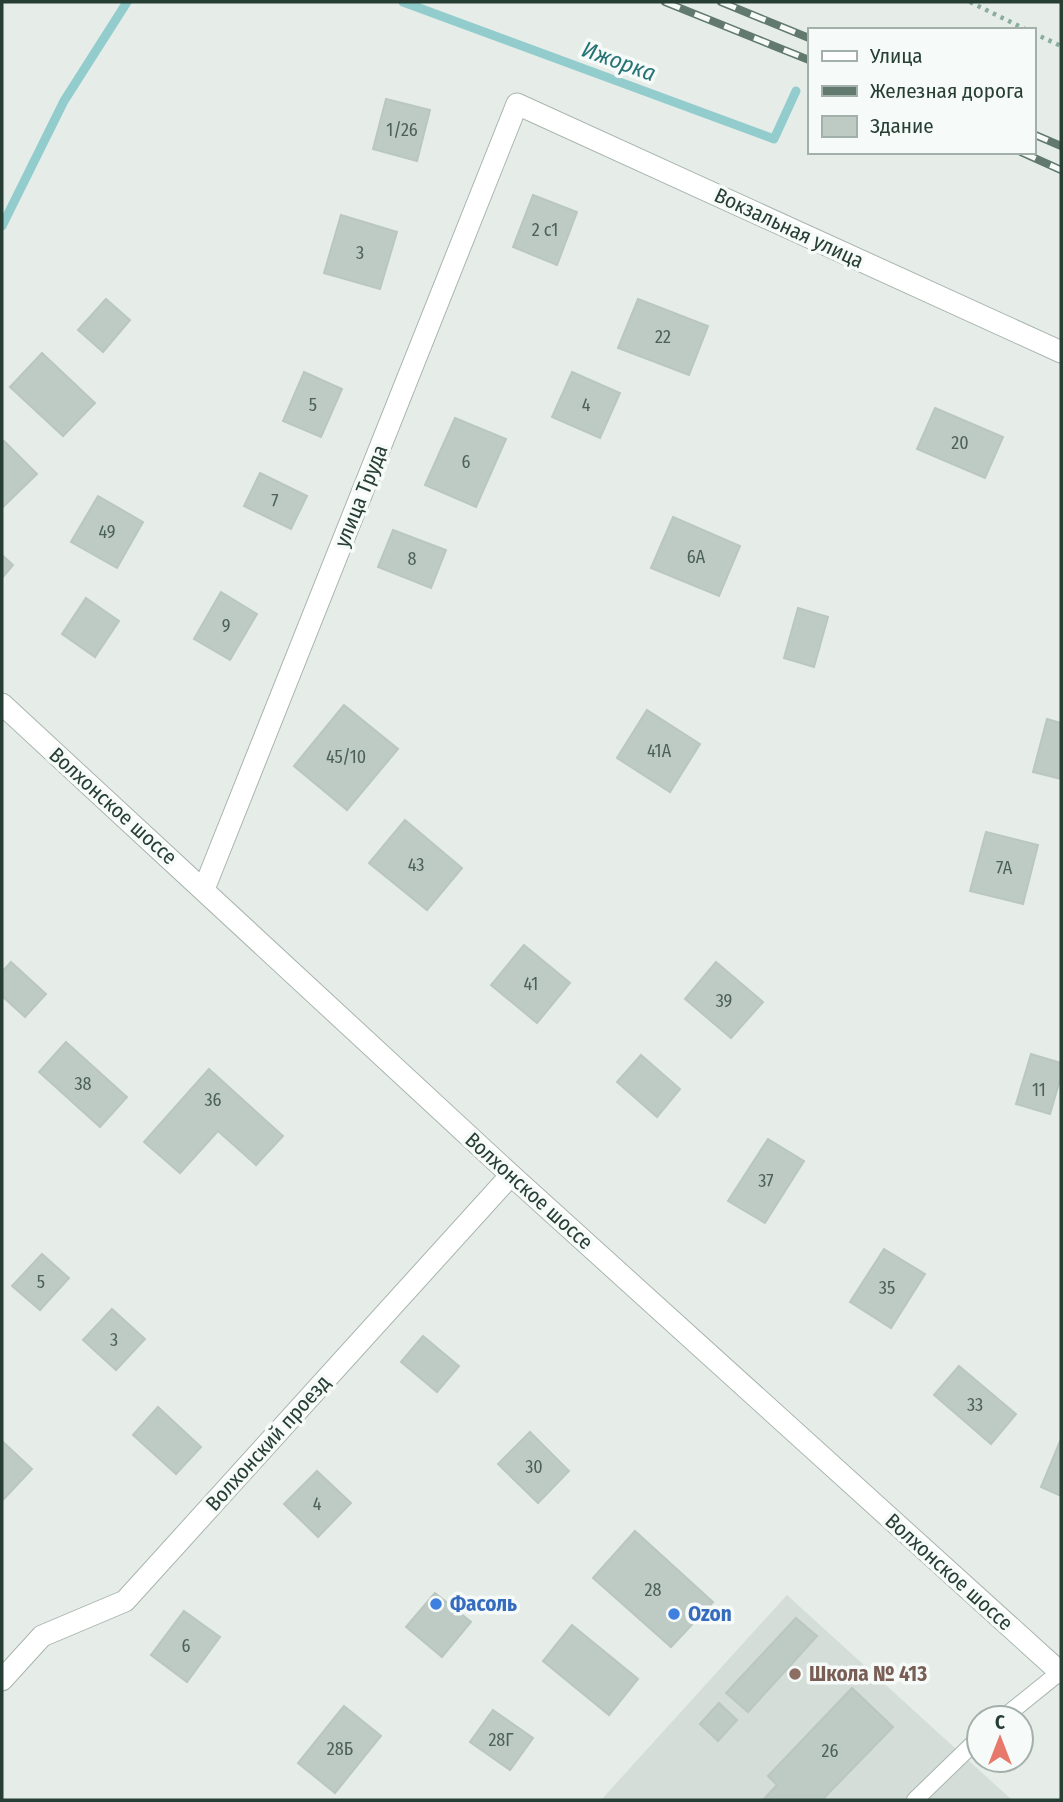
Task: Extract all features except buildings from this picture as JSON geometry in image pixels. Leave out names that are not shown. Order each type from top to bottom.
[{"type":"street","name":"Вокзальная улица","points":[[517,104],[1061,352]]},
{"type":"street","name":"улица Труда","points":[[204,889],[517,104]]},
{"type":"street","name":"Волхонское шоссе","points":[[2,704],[511,1175],[1061,1672]]},
{"type":"street","name":"Волхонский проезд","points":[[2,1680],[42,1636],[125,1601],[511,1175]]},
{"type":"lane","points":[[1021,1704],[1061,1672]]},
{"type":"lane","points":[[915,1800],[965,1752]]},
{"type":"path","points":[[970,2],[1023,28]]},
{"type":"path","points":[[1035,34],[1061,46]]},
{"type":"shaded area","name":"Школа № 413","points":[[787,1595],[965,1757],[965,1774],[983,1774],[1012,1800],[601,1800]]},
{"type":"waterway","points":[[2,226],[64,101],[127,2]]},
{"type":"waterway","name":"Ижорка","points":[[403,2],[774,139],[796,91]]},
{"type":"railway","points":[[665,2],[808,60]]},
{"type":"railway","points":[[721,2],[808,38]]},
{"type":"railway","points":[[1035,135],[1061,146]]},
{"type":"railway","points":[[1025,154],[1061,170]]},
{"type":"place","name":"Фасоль","points":[[436,1604]]},
{"type":"place","name":"Ozon","points":[[674,1614]]},
{"type":"place","name":"Школа № 413","points":[[795,1674]]}]
